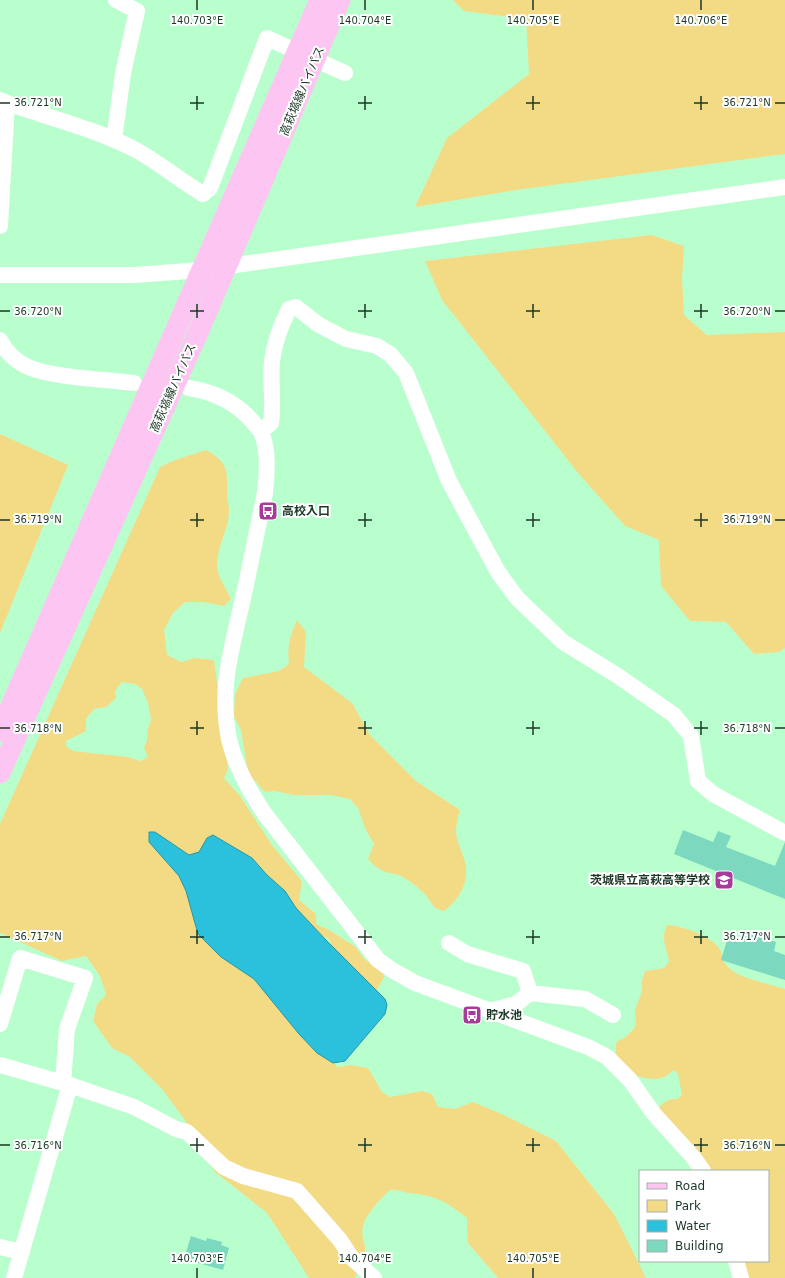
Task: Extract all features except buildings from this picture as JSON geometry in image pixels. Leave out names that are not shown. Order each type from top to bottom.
[{"type":"main road","name":"高萩塙線バイパス","points":[[0,773],[35,671],[201,270],[320,0]]},
{"type":"main road","name":"高萩塙線バイパス","points":[[0,730],[35,671],[227,266],[340,0]]},
{"type":"street","points":[[114,140],[123,72],[137,11],[116,0]]},
{"type":"street","points":[[0,226],[4,102],[114,140],[137,150],[163,166],[188,186],[203,194],[210,188],[267,38],[343,71]]},
{"type":"street","points":[[0,275],[134,275],[201,270],[785,187]]},
{"type":"street","points":[[261,431],[271,423],[273,397],[272,363],[274,346],[289,309],[296,307],[326,328],[346,339],[377,346],[391,355],[406,373],[449,481],[498,572],[517,598],[563,642],[618,676],[674,715],[691,736],[698,781],[713,794],[785,833]]},
{"type":"street","points":[[0,340],[8,353],[28,367],[45,372],[134,383]]},
{"type":"street","points":[[189,388],[205,390],[231,402],[246,414],[261,431],[267,470],[265,493],[225,679],[225,711],[230,740],[237,763],[248,788],[264,813],[378,960],[392,970],[416,983],[588,1047],[607,1057],[630,1080],[654,1114],[693,1157],[701,1170]]},
{"type":"street","points":[[448,943],[467,954],[523,971],[530,993]]},
{"type":"street","points":[[0,1024],[20,958],[85,978],[67,1029],[66,1084],[14,1278]]},
{"type":"street","points":[[490,1011],[516,1004],[530,993],[585,999],[613,1015]]},
{"type":"street","points":[[0,1065],[66,1084],[134,1107],[176,1129],[187,1132],[224,1167],[243,1176],[297,1191],[319,1218],[340,1240],[351,1257],[374,1278]]},
{"type":"street","points":[[0,1247],[22,1252]]},
{"type":"street","points":[[736,1262],[741,1278]]},
{"type":"green space","points":[[453,0],[785,0],[785,154],[516,190],[415,207],[447,138],[529,74],[526,19],[464,11]]},
{"type":"green space","points":[[652,235],[684,246],[682,279],[684,315],[707,335],[785,332],[785,648],[779,652],[754,654],[726,622],[690,621],[661,586],[659,540],[625,526],[578,473],[442,300],[425,261]]},
{"type":"green space","points":[[0,434],[68,465],[0,633]]},
{"type":"green space","points":[[206,450],[218,458],[225,467],[229,517],[219,549],[217,567],[220,577],[231,599],[224,606],[203,602],[185,602],[173,613],[164,630],[167,655],[181,662],[195,658],[214,660],[228,769],[224,778],[240,796],[272,845],[302,881],[299,900],[316,914],[316,924],[329,930],[356,947],[364,959],[382,970],[384,977],[377,990],[346,973],[328,938],[319,936],[332,1060],[337,1067],[351,1065],[368,1068],[382,1092],[390,1097],[422,1091],[432,1094],[438,1107],[455,1109],[473,1102],[504,1115],[556,1141],[614,1214],[646,1278],[498,1278],[468,1243],[467,1218],[440,1200],[418,1194],[391,1190],[373,1208],[365,1220],[362,1235],[365,1252],[355,1278],[309,1278],[267,1213],[215,1172],[187,1123],[162,1089],[130,1057],[112,1048],[93,1021],[97,1004],[106,995],[100,976],[86,956],[62,961],[0,933],[0,824],[160,467],[175,460]],"holes":[[[122,682],[135,684],[142,689],[148,703],[151,720],[148,729],[147,741],[144,747],[148,757],[140,761],[128,757],[73,751],[66,746],[66,741],[86,731],[86,719],[94,709],[106,707],[116,698],[115,691]]]},
{"type":"green space","points":[[297,620],[306,632],[304,667],[352,703],[370,735],[416,781],[460,810],[456,832],[458,843],[465,862],[465,883],[459,896],[444,911],[435,908],[425,894],[411,882],[399,875],[385,872],[376,867],[368,859],[374,844],[366,830],[358,808],[350,799],[331,795],[294,795],[275,791],[265,792],[248,773],[241,730],[234,716],[235,694],[243,678],[279,671],[289,664],[288,652]]},
{"type":"green space","points":[[667,925],[673,925],[702,935],[719,948],[726,965],[733,971],[740,975],[785,989],[785,1278],[749,1278],[744,1262],[769,1262],[769,1170],[711,1170],[694,1146],[658,1111],[661,1105],[665,1102],[677,1099],[682,1095],[678,1074],[674,1070],[664,1077],[655,1079],[637,1076],[622,1065],[618,1058],[616,1050],[617,1041],[623,1039],[634,1029],[636,1021],[635,1010],[642,991],[642,980],[645,971],[664,968],[669,962],[664,939]]},
{"type":"water","points":[[149,832],[155,832],[189,855],[199,852],[207,838],[213,835],[252,858],[267,875],[285,891],[296,908],[326,940],[385,999],[387,1005],[385,1014],[345,1061],[333,1063],[317,1053],[299,1034],[254,979],[221,957],[198,934],[186,891],[179,876],[149,842]]},
{"type":"place","name":"高校入口","points":[[268,511]]},
{"type":"place","name":"茨城県立高萩高等学校","points":[[724,880]]},
{"type":"place","name":"貯水池","points":[[472,1015]]}]
